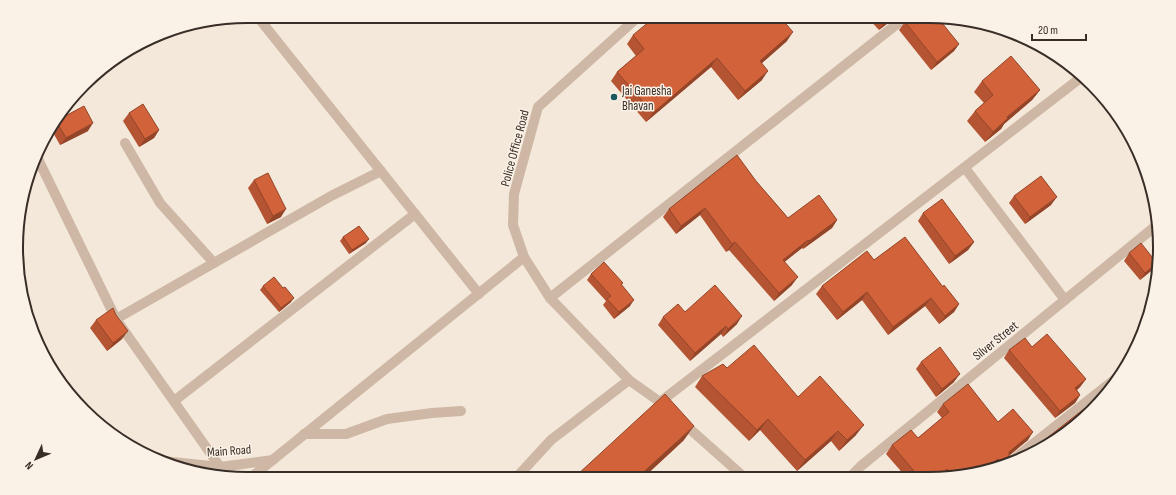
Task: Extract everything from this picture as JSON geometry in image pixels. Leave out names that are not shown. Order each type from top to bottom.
[{"type":"street","points":[[263,23],[479,294]]},
{"type":"street","name":"Police Office Road","points":[[631,23],[538,107],[514,194],[513,225],[524,257],[550,298],[629,380],[660,402],[737,472]]},
{"type":"street","points":[[550,298],[899,23]]},
{"type":"street","points":[[660,402],[1078,80]]},
{"type":"street","points":[[125,143],[160,203],[214,263]]},
{"type":"street","points":[[40,162],[116,319],[220,467]]},
{"type":"street","points":[[965,168],[1064,300]]},
{"type":"street","points":[[116,319],[331,196],[381,171]]},
{"type":"street","points":[[174,401],[415,214]]},
{"type":"street","name":"Silver Street","points":[[855,472],[1064,300],[1153,229]]},
{"type":"street","points":[[258,472],[524,257]]},
{"type":"street","points":[[522,472],[551,440],[629,380]]},
{"type":"street","points":[[1027,449],[1104,387]]},
{"type":"street","points":[[304,434],[346,434],[387,420],[432,413],[461,411]]},
{"type":"street","name":"Main Road","points":[[196,466],[220,467],[273,460]]},
{"type":"building","points":[[648,23],[785,23],[793,32],[760,61],[768,71],[745,91],[717,58],[653,113],[617,72],[644,49],[633,35]]},
{"type":"building","points":[[906,23],[942,23],[959,44],[937,62]]},
{"type":"building","points":[[1011,56],[1040,90],[1007,117],[1008,118],[993,132],[975,111],[993,95],[982,81]]},
{"type":"building","points":[[143,104],[159,130],[145,139],[129,113]]},
{"type":"building","points":[[84,106],[93,123],[66,138],[59,126],[66,116]]},
{"type":"building","points":[[737,155],[756,181],[788,218],[819,195],[837,220],[783,260],[798,277],[779,293],[735,242],[732,244],[705,208],[681,226],[669,209]]},
{"type":"building","points":[[268,173],[286,209],[273,216],[254,180]]},
{"type":"building","points":[[1041,176],[1057,197],[1030,217],[1014,196]]},
{"type":"building","points":[[942,199],[974,242],[955,256],[923,213]]},
{"type":"building","points":[[359,226],[369,239],[352,250],[343,237]]},
{"type":"building","points":[[905,237],[943,287],[944,285],[959,304],[945,316],[931,298],[893,327],[867,292],[843,312],[822,286],[867,251],[874,260]]},
{"type":"building","points":[[1141,243],[1153,258],[1152,266],[1145,273],[1129,253]]},
{"type":"building","points":[[604,262],[623,283],[621,284],[634,300],[619,312],[607,299],[611,296],[591,274]]},
{"type":"building","points":[[274,277],[294,298],[281,308],[263,286]]},
{"type":"building","points":[[715,285],[742,316],[728,329],[726,326],[695,353],[663,317],[678,304],[685,312]]},
{"type":"building","points":[[113,308],[116,315],[128,331],[113,343],[96,320]]},
{"type":"building","points":[[1047,334],[1086,379],[1075,388],[1080,395],[1060,411],[1009,350],[1025,338],[1032,347]]},
{"type":"building","points":[[754,345],[798,397],[820,376],[864,425],[847,440],[838,431],[805,460],[768,419],[757,430],[702,376],[723,364],[727,368]]},
{"type":"building","points":[[940,347],[960,374],[942,389],[921,362]]},
{"type":"building","points":[[968,384],[998,422],[1013,409],[1033,432],[1009,452],[1009,457],[1001,460],[998,459],[987,464],[958,470],[949,471],[947,469],[943,472],[915,472],[892,445],[911,430],[918,438],[949,412],[943,404]]},
{"type":"building","points":[[665,394],[694,426],[644,472],[580,472]]},
{"type":"building","points":[[1084,409],[1065,426],[1051,436]]},
{"type":"place","name":"Jai Ganesha Bhavan","points":[[614,97]]}]
